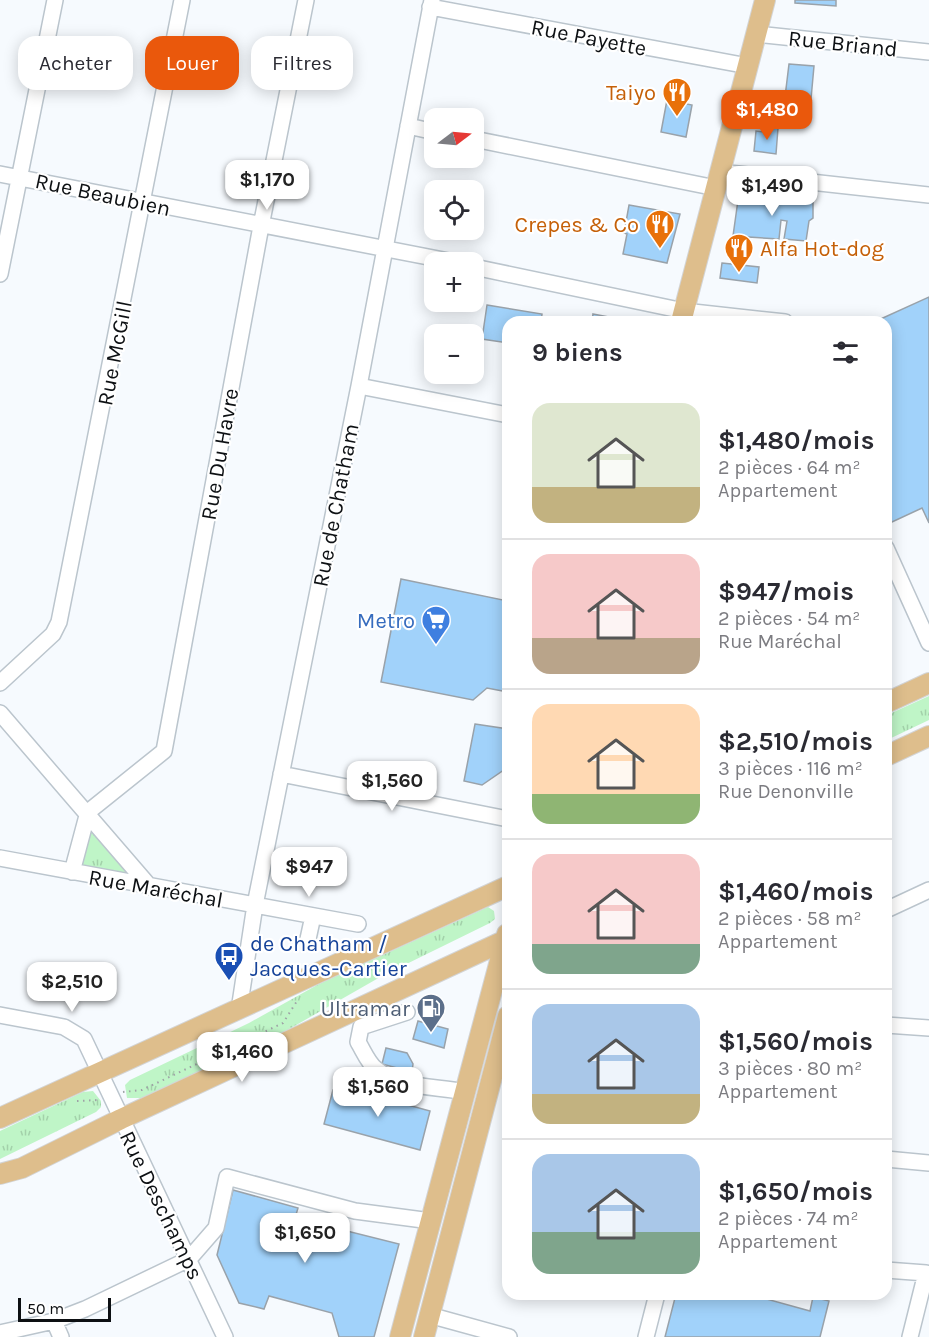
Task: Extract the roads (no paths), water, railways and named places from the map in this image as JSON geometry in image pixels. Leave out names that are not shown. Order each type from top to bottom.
[{"type":"main road","points":[[682,316],[765,0]]},
{"type":"main road","points":[[892,700],[929,683]]},
{"type":"main road","points":[[892,753],[929,736]]},
{"type":"main road","points":[[0,1118],[502,889]]},
{"type":"main road","points":[[0,1174],[22,1168],[121,1119],[471,957],[502,939]]},
{"type":"main road","points":[[400,1337],[502,954]]},
{"type":"main road","points":[[471,957],[489,962],[497,972]]},
{"type":"main road","points":[[424,1337],[502,1039]]},
{"type":"street","points":[[0,274],[55,0]]},
{"type":"street","name":"Rue McGill","points":[[0,683],[53,634],[59,622],[144,203],[182,0]]},
{"type":"street","name":"Rue Du Havre","points":[[88,812],[164,751],[261,226],[306,0]]},
{"type":"street","name":"Rue Payette","points":[[431,4],[748,66]]},
{"type":"street","name":"Rue de Chatham","points":[[239,1010],[255,905],[359,386],[431,4]]},
{"type":"street","name":"Rue Briand","points":[[756,34],[929,52]]},
{"type":"street","points":[[408,126],[424,130]]},
{"type":"street","points":[[484,141],[718,180],[929,195]]},
{"type":"street","name":"Rue Beaubien","points":[[0,174],[424,256]]},
{"type":"street","points":[[484,269],[678,316]]},
{"type":"street","points":[[359,386],[502,414]]},
{"type":"street","points":[[892,561],[929,643]]},
{"type":"street","points":[[0,713],[88,812],[150,887]]},
{"type":"street","points":[[282,774],[502,818]]},
{"type":"street","points":[[72,872],[88,812]]},
{"type":"street","name":"Rue Maréchal","points":[[0,858],[358,924]]},
{"type":"street","points":[[892,907],[929,890]]},
{"type":"street","points":[[308,939],[313,916]]},
{"type":"street","points":[[407,1012],[361,1028],[358,1042],[374,1068],[396,1080],[465,1092]]},
{"type":"street","name":"Rue Deschamps","points":[[0,1015],[64,1027],[84,1039],[225,1337]]},
{"type":"street","points":[[892,1025],[929,1028]]},
{"type":"street","points":[[892,1160],[929,1163]]},
{"type":"street","points":[[0,1333],[54,1321],[189,1258],[216,1228],[226,1177],[355,1211],[431,1221]]},
{"type":"street","points":[[892,1270],[926,1273],[910,1337]]},
{"type":"street","points":[[646,1337],[655,1300]]},
{"type":"street","points":[[429,1315],[509,1337]]},
{"type":"street","points":[[54,1321],[61,1337]]},
{"type":"place","name":"Taiyo","points":[[677,118]]},
{"type":"place","name":"Crepes & Co","points":[[660,250]]},
{"type":"place","name":"Alfa Hot-dog","points":[[739,274]]},
{"type":"place","name":"Metro","points":[[436,646]]},
{"type":"place","name":"de Chatham / Jacques-Cartier","points":[[229,982]]},
{"type":"place","name":"Ultramar","points":[[431,1034]]}]
